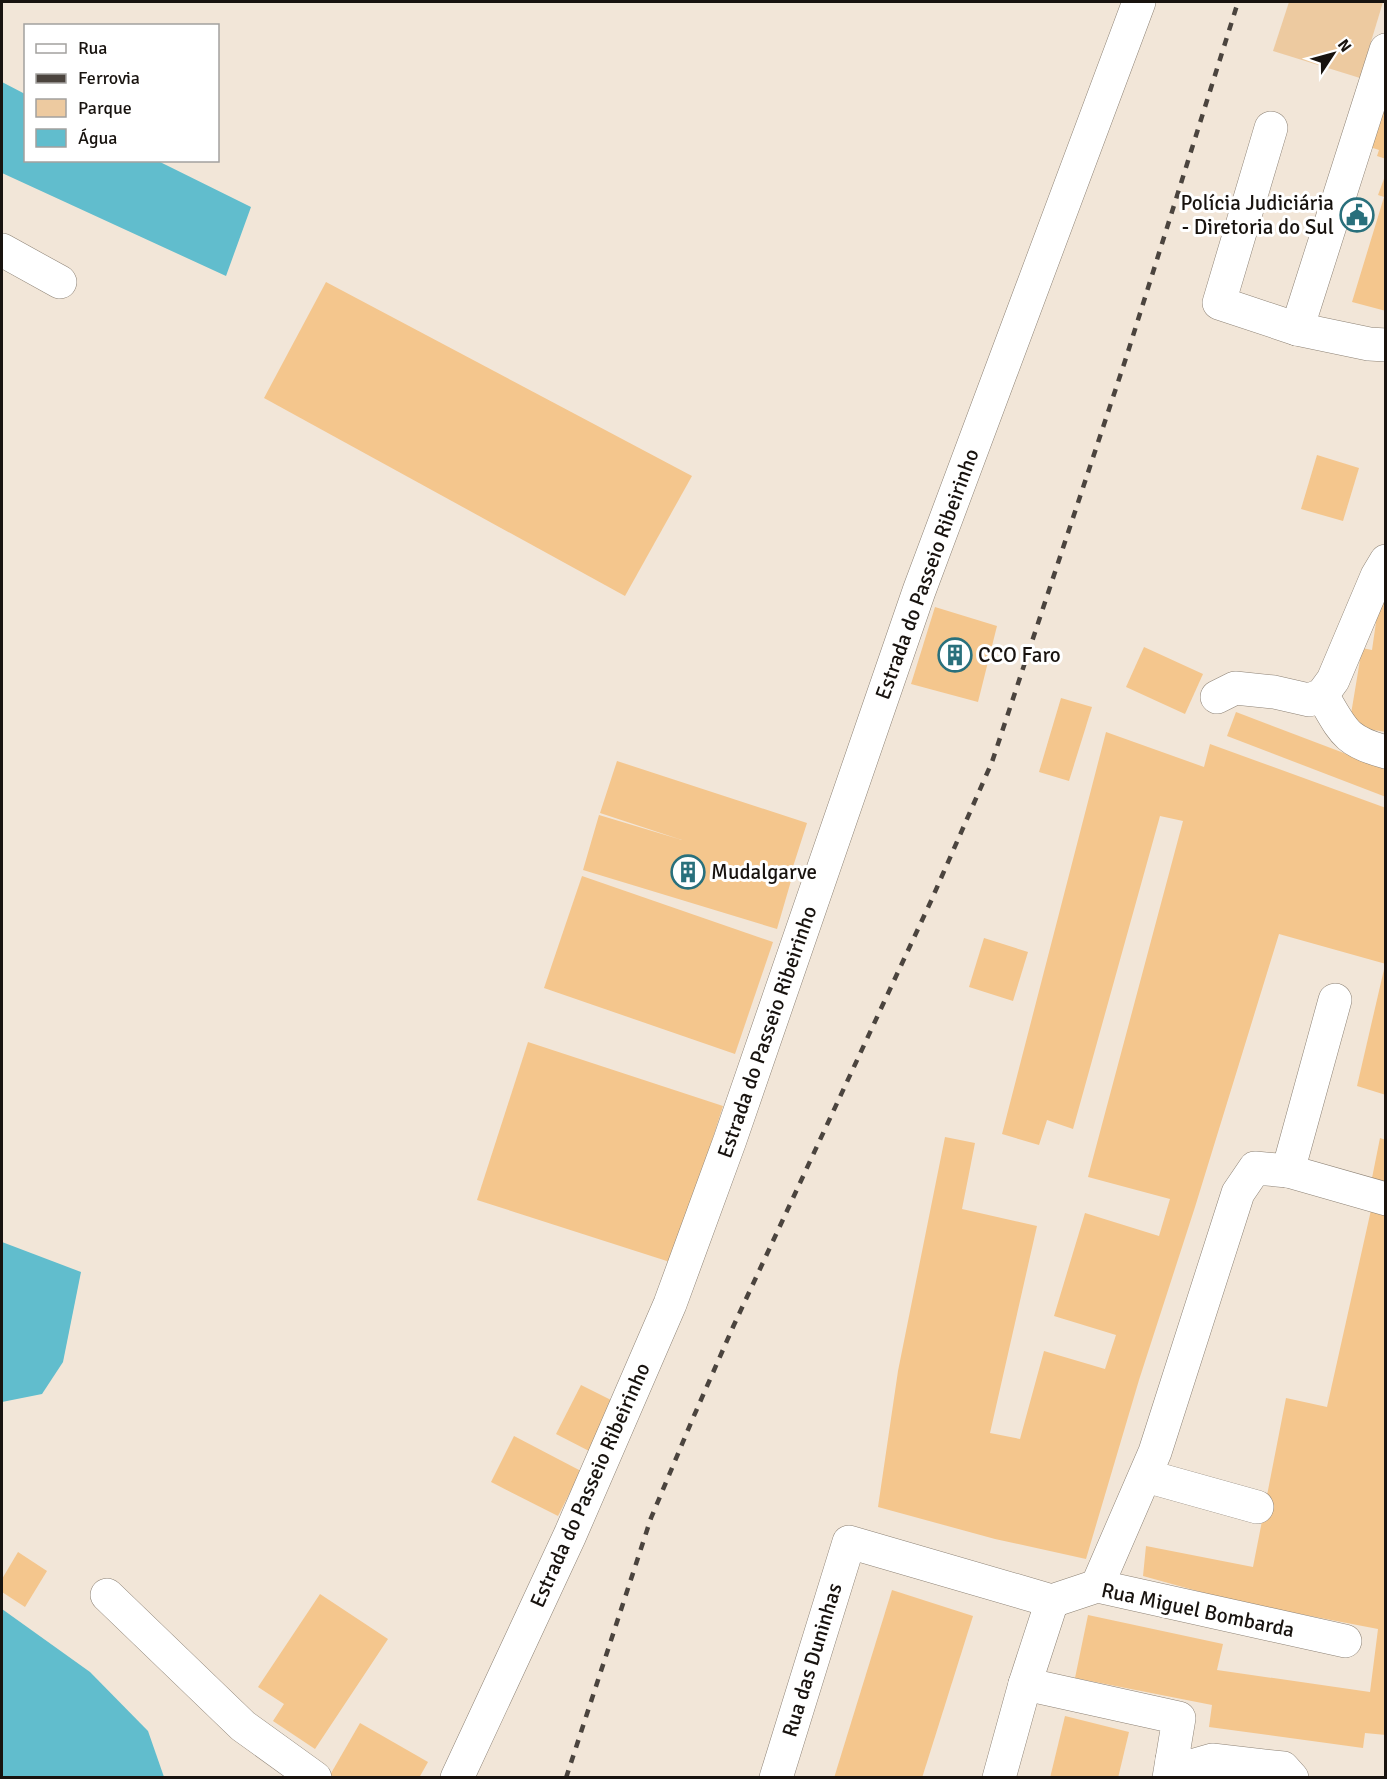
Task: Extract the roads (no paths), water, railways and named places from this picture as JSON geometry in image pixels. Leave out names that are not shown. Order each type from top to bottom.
[{"type":"street","name":"Estrada do Passeio Ribeirinho","points":[[457,1778],[570,1535],[670,1304],[730,1140],[919,591],[1139,2]]},
{"type":"street","points":[[1297,329],[1386,50]]},
{"type":"street","points":[[1271,128],[1219,303],[1297,329],[1369,344],[1386,345]]},
{"type":"street","points":[[2,250],[60,282]]},
{"type":"street","points":[[1217,697],[1235,688],[1309,699],[1322,695],[1333,680],[1377,576],[1386,561]]},
{"type":"street","points":[[1322,695],[1343,730],[1353,740],[1360,745],[1386,752]]},
{"type":"street","points":[[1288,1171],[1335,1000]]},
{"type":"street","points":[[1097,1586],[1146,1476],[1238,1193],[1255,1168],[1288,1171],[1386,1198]]},
{"type":"street","points":[[1146,1476],[1257,1507]]},
{"type":"street","name":"Rua das Duninhas","points":[[776,1778],[849,1542],[1052,1601]]},
{"type":"street","name":"Rua Miguel Bombarda","points":[[1052,1601],[1097,1586],[1345,1641]]},
{"type":"street","points":[[107,1595],[243,1726],[315,1778]]},
{"type":"street","points":[[999,1778],[1025,1684],[1052,1601]]},
{"type":"street","points":[[1025,1684],[1179,1718],[1171,1769],[1212,1760],[1283,1768],[1292,1778]]},
{"type":"street","points":[[433,1778],[468,1710],[483,1721]]},
{"type":"water","points":[[2,82],[24,93],[24,162],[160,162],[251,207],[226,276],[2,173]]},
{"type":"water","points":[[2,1242],[81,1272],[63,1362],[42,1394],[2,1402]]},
{"type":"water","points":[[2,1609],[90,1672],[148,1731],[164,1777],[2,1777]]},
{"type":"railway","points":[[566,1778],[651,1518],[733,1327],[931,901],[992,762],[1126,358],[1238,2]]},
{"type":"place","name":"Polícia Judiciária - Diretoria do Sul","points":[[1357,215]]},
{"type":"place","name":"CCO Faro","points":[[955,655]]},
{"type":"place","name":"Mudalgarve","points":[[688,872]]}]
